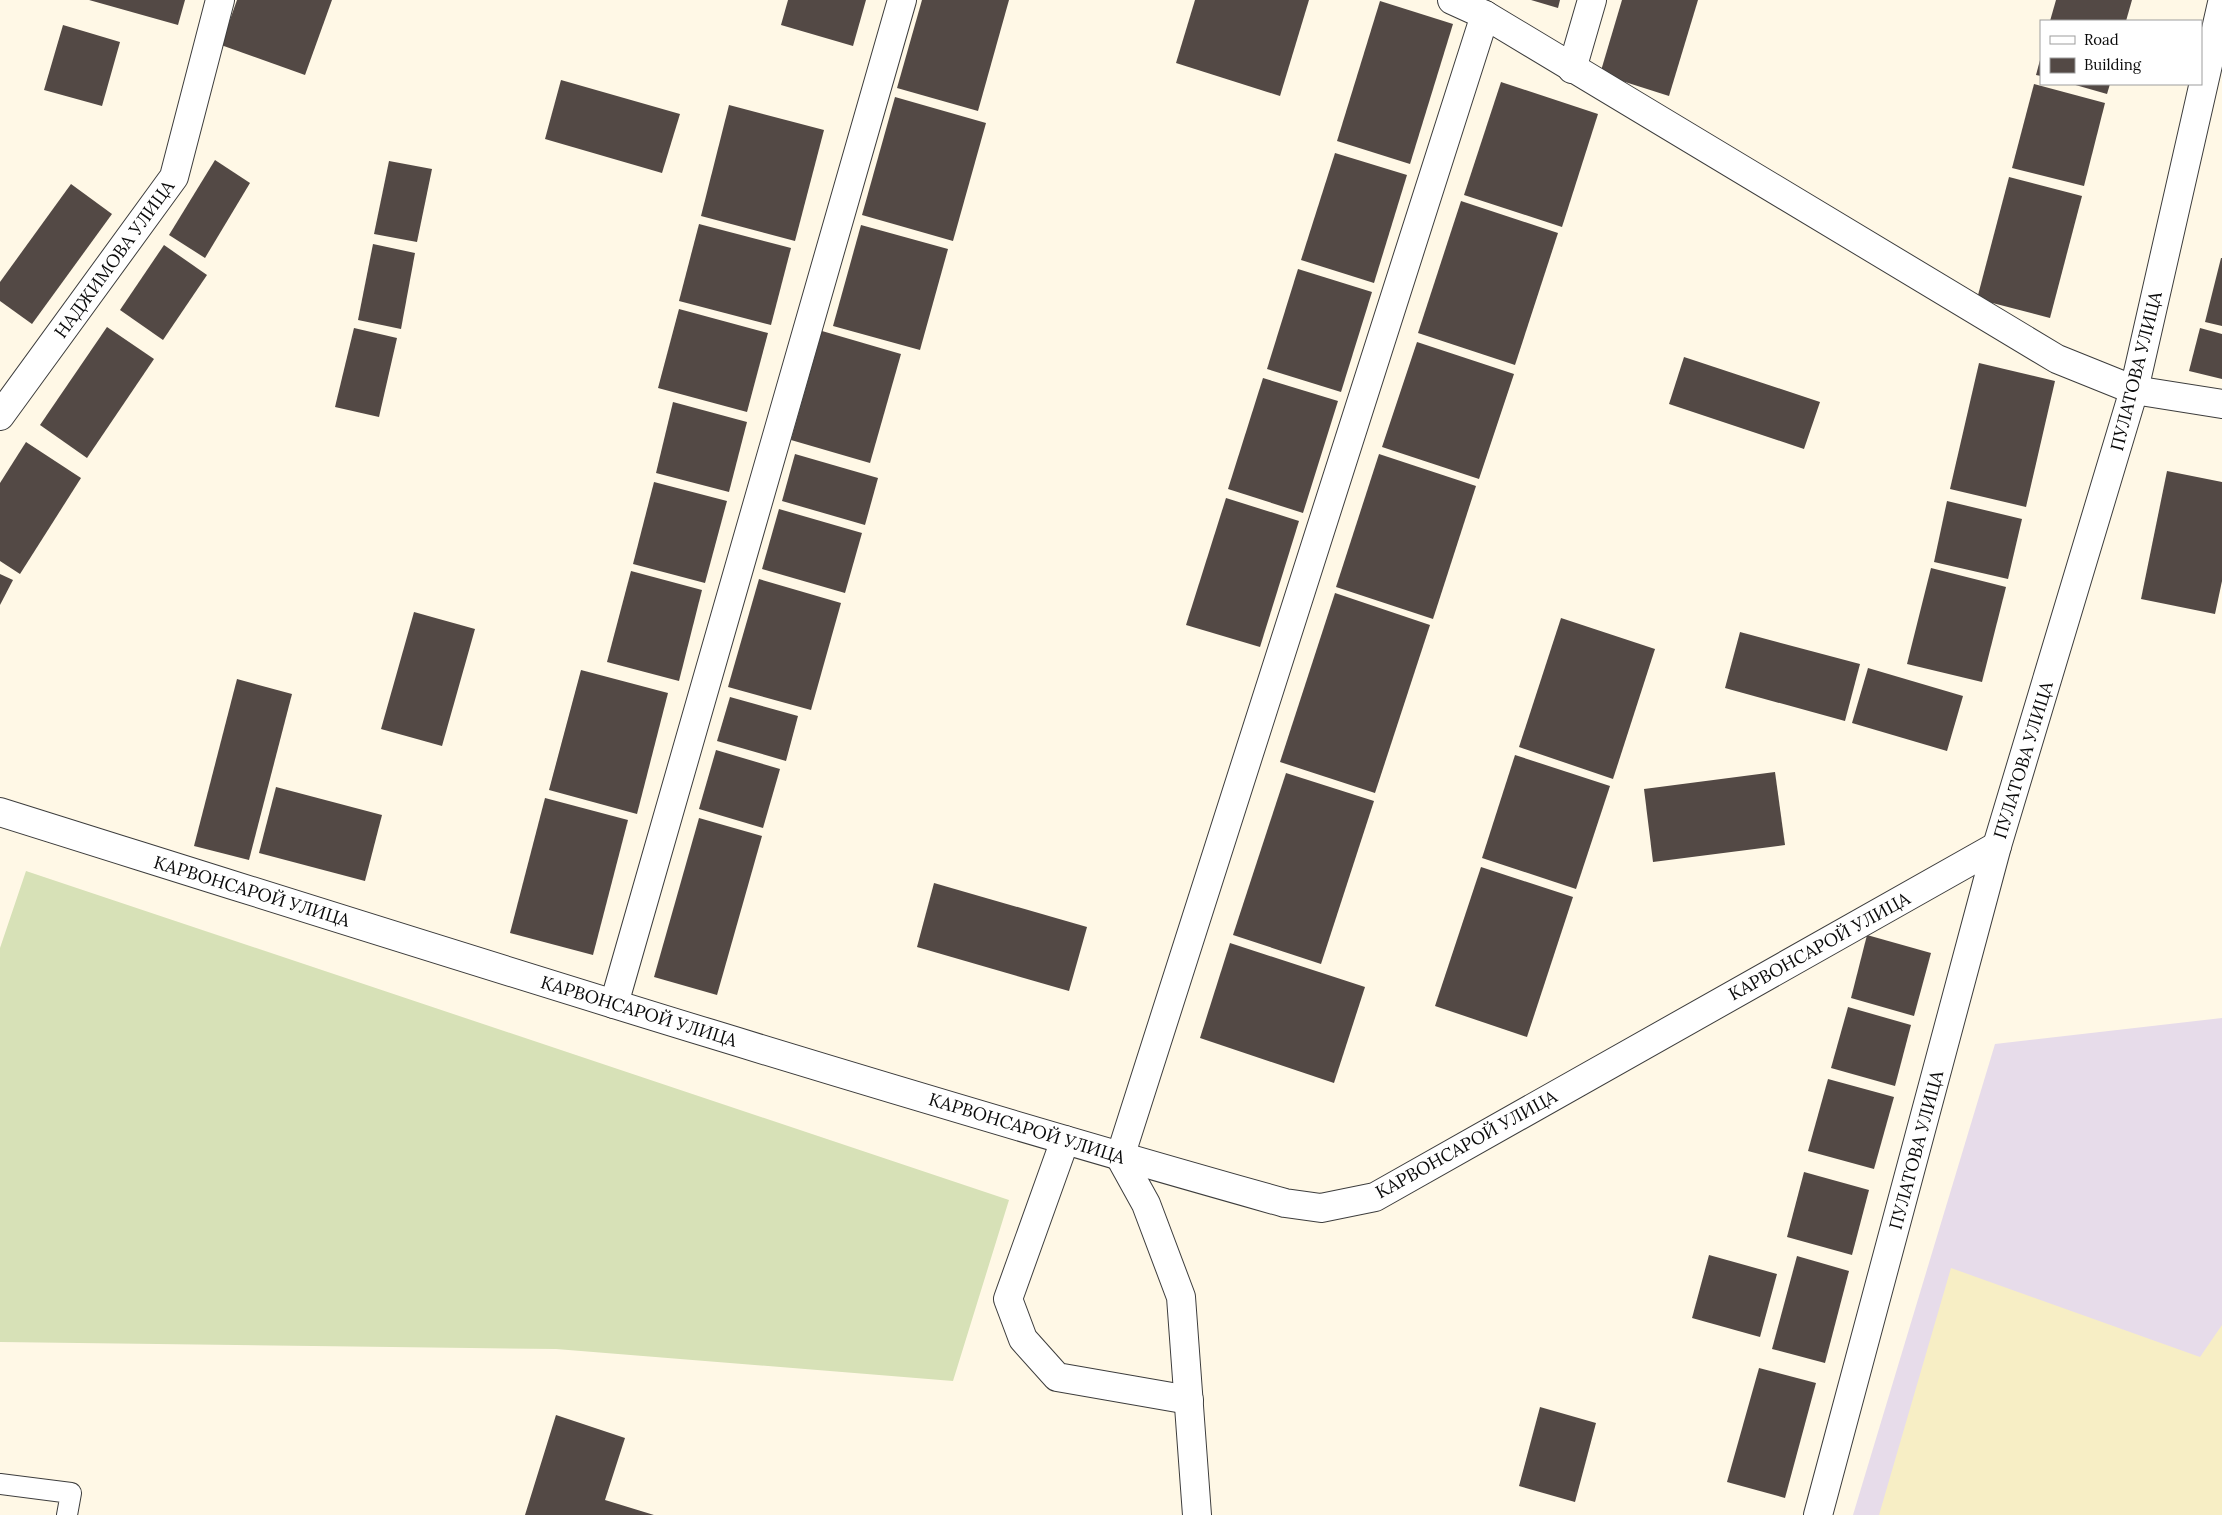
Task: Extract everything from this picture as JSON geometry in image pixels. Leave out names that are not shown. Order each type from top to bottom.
[{"type":"street","name":"НАДЖИМОВА УЛИЦА","points":[[0,416],[174,177],[220,0]]},
{"type":"street","points":[[614,1004],[902,0]]},
{"type":"street","points":[[1452,0],[1485,15],[2057,359],[2134,390],[2222,404]]},
{"type":"street","points":[[1572,68],[1592,0]]},
{"type":"street","name":"ПУЛАТОВА УЛИЦА","points":[[1818,1515],[1998,846],[2134,390],[2222,3]]},
{"type":"street","points":[[1197,1515],[1181,1296],[1146,1204],[1120,1157],[1485,15]]},
{"type":"street","name":"КАРВОНСАРОЙ УЛИЦА","points":[[0,812],[614,1004],[1120,1157],[1285,1203],[1320,1208],[1375,1196],[1998,846]]},
{"type":"street","points":[[1066,1140],[1008,1299],[1023,1339],[1057,1377],[1189,1400]]},
{"type":"lane","points":[[0,1484],[71,1493],[67,1515]]},
{"type":"shaded area","points":[[2222,1018],[2222,1515],[1853,1515],[1995,1044]]},
{"type":"shaded area","points":[[1951,1268],[2200,1357],[2222,1325],[2222,1515],[1879,1515]]},
{"type":"green space","points":[[26,871],[1009,1200],[953,1381],[556,1349],[0,1342],[0,948]]},
{"type":"building","points":[[89,0],[185,0],[178,25]]},
{"type":"building","points":[[237,0],[332,0],[305,75],[221,45]]},
{"type":"building","points":[[788,0],[866,0],[853,46],[781,25]]},
{"type":"building","points":[[922,0],[1009,0],[978,111],[897,88]]},
{"type":"building","points":[[1195,0],[1309,0],[1280,96],[1176,63]]},
{"type":"building","points":[[1531,0],[1560,0],[1558,8]]},
{"type":"building","points":[[1622,0],[1698,0],[1669,96],[1600,74]]},
{"type":"building","points":[[2056,0],[2132,0],[2126,20],[2050,20]]},
{"type":"building","points":[[1380,1],[1453,24],[1410,164],[1337,141]]},
{"type":"building","points":[[63,25],[120,42],[102,106],[44,90]]},
{"type":"building","points":[[2040,60],[2040,76],[2036,75]]},
{"type":"building","points":[[561,80],[680,114],[662,173],[545,139]]},
{"type":"building","points":[[1501,82],[1598,114],[1562,227],[1464,195]]},
{"type":"building","points":[[2034,84],[2105,103],[2084,186],[2012,168]]},
{"type":"building","points":[[2076,85],[2110,85],[2107,94]]},
{"type":"building","points":[[895,97],[986,123],[953,241],[862,215]]},
{"type":"building","points":[[729,105],[824,130],[795,241],[701,216]]},
{"type":"building","points":[[1335,153],[1407,175],[1374,283],[1301,260]]},
{"type":"building","points":[[215,160],[250,183],[205,258],[169,235]]},
{"type":"building","points":[[389,161],[432,169],[417,242],[374,234]]},
{"type":"building","points":[[2009,177],[2082,196],[2050,318],[1977,299]]},
{"type":"building","points":[[71,184],[112,214],[32,324],[0,301],[0,282]]},
{"type":"building","points":[[1461,201],[1558,233],[1515,365],[1418,333]]},
{"type":"building","points":[[699,224],[791,248],[771,325],[679,301]]},
{"type":"building","points":[[861,225],[948,249],[920,350],[833,326]]},
{"type":"building","points":[[373,244],[415,253],[401,329],[358,320]]},
{"type":"building","points":[[164,245],[207,275],[163,340],[120,310]]},
{"type":"building","points":[[2222,258],[2222,326],[2205,322]]},
{"type":"building","points":[[1298,269],[1372,292],[1341,392],[1267,369]]},
{"type":"building","points":[[679,309],[768,333],[747,412],[658,388]]},
{"type":"building","points":[[107,327],[154,359],[87,458],[40,425]]},
{"type":"building","points":[[354,328],[397,338],[379,417],[335,407]]},
{"type":"building","points":[[2200,328],[2222,334],[2222,379],[2189,371]]},
{"type":"building","points":[[822,331],[901,354],[870,463],[791,440]]},
{"type":"building","points":[[1417,342],[1514,374],[1479,479],[1382,447]]},
{"type":"building","points":[[1684,357],[1820,402],[1804,449],[1669,404]]},
{"type":"building","points":[[1979,363],[2055,381],[2026,507],[1950,489]]},
{"type":"building","points":[[1263,378],[1338,401],[1303,513],[1228,489]]},
{"type":"building","points":[[673,402],[747,422],[729,492],[656,473]]},
{"type":"building","points":[[26,442],[81,478],[20,574],[0,561],[0,483]]},
{"type":"building","points":[[795,454],[878,478],[865,525],[782,501]]},
{"type":"building","points":[[1379,454],[1476,486],[1433,619],[1336,587]]},
{"type":"building","points":[[2167,471],[2222,482],[2222,581],[2215,614],[2141,599]]},
{"type":"building","points":[[654,482],[727,501],[705,583],[633,564]]},
{"type":"building","points":[[1226,498],[1299,521],[1260,647],[1186,625]]},
{"type":"building","points":[[1947,501],[2022,519],[2008,579],[1934,562]]},
{"type":"building","points":[[779,509],[862,533],[845,593],[762,569]]},
{"type":"building","points":[[1931,568],[2006,587],[1982,682],[1907,664]]},
{"type":"building","points":[[631,571],[702,590],[679,681],[607,662]]},
{"type":"building","points":[[0,574],[13,580],[0,605]]},
{"type":"building","points":[[759,579],[841,603],[811,710],[728,687]]},
{"type":"building","points":[[1335,593],[1430,625],[1375,793],[1280,762]]},
{"type":"building","points":[[414,612],[475,629],[442,746],[381,729]]},
{"type":"building","points":[[1561,618],[1655,649],[1613,779],[1519,747]]},
{"type":"building","points":[[1740,632],[1860,664],[1845,721],[1725,688]]},
{"type":"building","points":[[1868,668],[1963,696],[1947,751],[1852,723]]},
{"type":"building","points":[[581,670],[668,693],[637,814],[549,790]]},
{"type":"building","points":[[237,679],[292,694],[249,860],[194,846]]},
{"type":"building","points":[[730,697],[798,716],[786,761],[717,741]]},
{"type":"building","points":[[716,750],[780,769],[763,828],[699,809]]},
{"type":"building","points":[[1515,755],[1610,786],[1576,889],[1482,858]]},
{"type":"building","points":[[1775,772],[1785,845],[1653,862],[1644,789]]},
{"type":"building","points":[[1286,773],[1374,801],[1321,964],[1233,935]]},
{"type":"building","points":[[276,787],[382,815],[365,881],[259,853]]},
{"type":"building","points":[[545,798],[628,820],[593,955],[510,933]]},
{"type":"building","points":[[699,818],[762,836],[717,995],[654,977]]},
{"type":"building","points":[[1481,867],[1573,897],[1527,1037],[1435,1006]]},
{"type":"building","points":[[934,883],[1087,927],[1069,991],[917,947]]},
{"type":"building","points":[[1867,935],[1931,953],[1914,1016],[1851,998]]},
{"type":"building","points":[[1230,943],[1365,987],[1334,1083],[1200,1038]]},
{"type":"building","points":[[1848,1007],[1911,1025],[1895,1086],[1831,1068]]},
{"type":"building","points":[[1828,1079],[1894,1097],[1874,1169],[1808,1151]]},
{"type":"building","points":[[1804,1172],[1869,1190],[1852,1255],[1787,1237]]},
{"type":"building","points":[[1709,1255],[1777,1274],[1760,1337],[1692,1318]]},
{"type":"building","points":[[1797,1256],[1849,1271],[1825,1363],[1772,1349]]},
{"type":"building","points":[[1759,1368],[1816,1383],[1785,1498],[1727,1482]]},
{"type":"building","points":[[1540,1407],[1596,1423],[1575,1502],[1519,1486]]},
{"type":"building","points":[[556,1415],[625,1438],[605,1500],[654,1515],[525,1515]]}]
